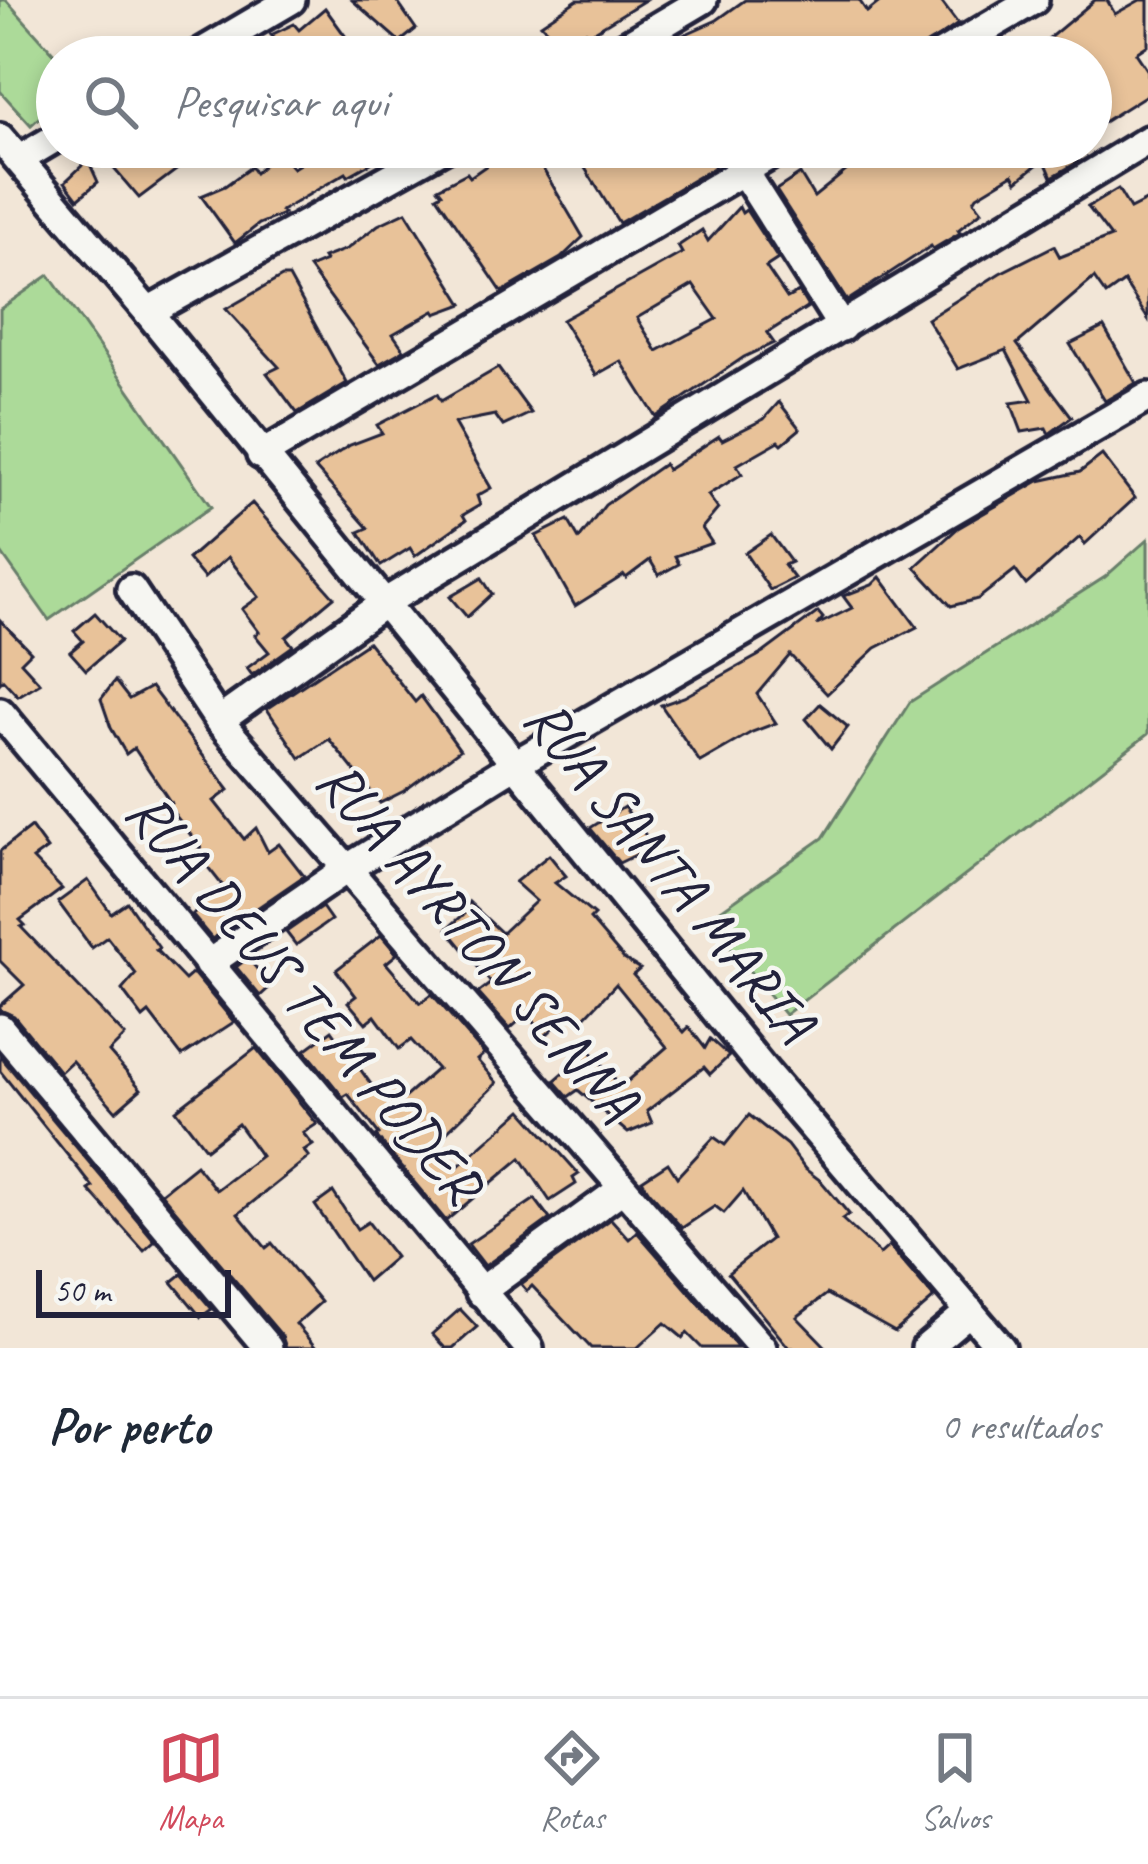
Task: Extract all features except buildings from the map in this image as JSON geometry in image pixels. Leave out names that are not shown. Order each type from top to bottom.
[{"type":"street","points":[[230,36],[291,0]]},
{"type":"street","points":[[646,36],[703,0]]},
{"type":"street","points":[[973,36],[1034,0]]},
{"type":"street","points":[[653,32],[656,36]]},
{"type":"street","name":"RUA SANTA MARIA","points":[[0,138],[148,312],[767,1074],[1001,1348]]},
{"type":"street","points":[[1112,162],[1148,140]]},
{"type":"street","points":[[20,160],[36,150]]},
{"type":"street","points":[[148,312],[407,168]]},
{"type":"street","points":[[261,455],[722,168]]},
{"type":"street","points":[[742,168],[842,327]]},
{"type":"street","points":[[219,722],[384,603],[1102,168]]},
{"type":"street","points":[[208,964],[348,868],[517,763],[1148,398]]},
{"type":"street","name":"RUA AYRTON SENNA","points":[[131,589],[219,722],[762,1348]]},
{"type":"street","name":"RUA DEUS TEM PODER","points":[[0,712],[529,1348]]},
{"type":"street","points":[[0,1028],[268,1348]]},
{"type":"street","points":[[480,1292],[622,1189]]},
{"type":"street","points":[[926,1348],[970,1311]]},
{"type":"green space","points":[[0,0],[6,0],[38,36],[36,120],[31,125],[0,91]]},
{"type":"green space","points":[[49,275],[211,507],[49,620],[0,551],[0,309]]},
{"type":"green space","points":[[1148,539],[1148,734],[785,1015],[708,919],[823,838],[910,702],[1105,577]]}]
